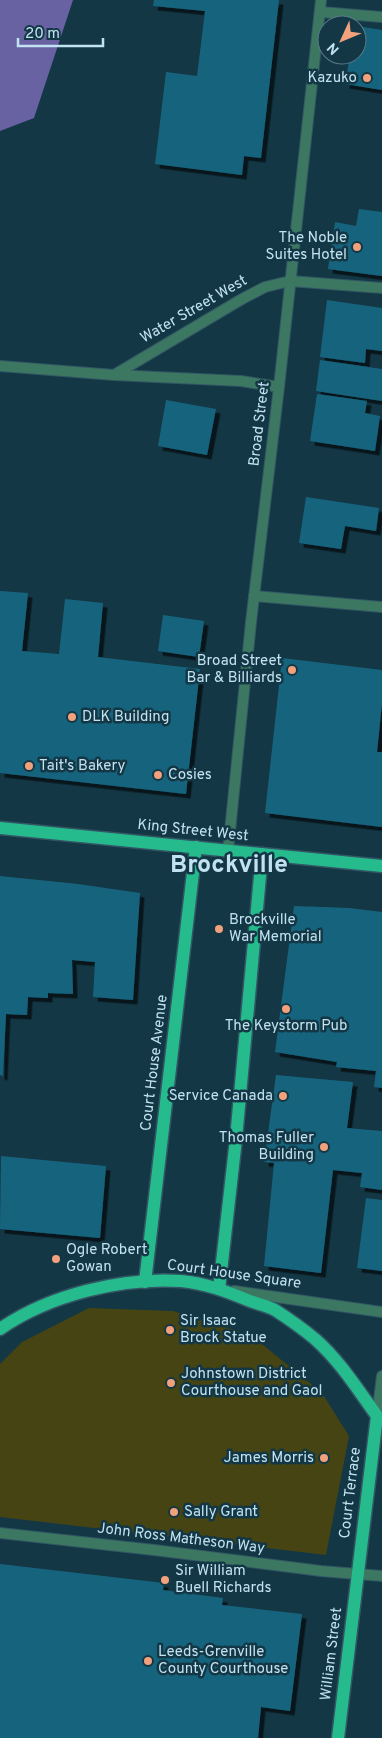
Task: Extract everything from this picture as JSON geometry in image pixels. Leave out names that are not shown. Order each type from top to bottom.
[{"type":"main road","name":"King Street West","points":[[0,828],[382,866]]},
{"type":"main road","name":"Court House Avenue","points":[[145,1282],[196,847]]},
{"type":"main road","points":[[262,854],[236,1139],[219,1289],[274,1309],[316,1340],[348,1375],[377,1416]]},
{"type":"main road","name":"Court House Square","points":[[0,1329],[12,1320],[89,1289],[145,1282],[181,1281],[219,1289]]},
{"type":"main road","name":"Court Terrace","points":[[358,1574],[377,1416]]},
{"type":"main road","name":"William Street","points":[[338,1738],[358,1574]]},
{"type":"street","name":"Broad Street","points":[[228,851],[254,596],[321,0]]},
{"type":"street","points":[[320,12],[382,17]]},
{"type":"street","name":"Water Street West","points":[[114,375],[265,287],[290,281],[382,288]]},
{"type":"street","points":[[0,366],[114,375],[241,381],[279,387]]},
{"type":"street","points":[[254,596],[382,607]]},
{"type":"street","name":"Court House Square","points":[[219,1289],[382,1312]]},
{"type":"street","name":"Court Terrace","points":[[377,1416],[382,1376]]},
{"type":"street","name":"John Ross Matheson Way","points":[[0,1533],[321,1571],[382,1576]]},
{"type":"shaded area","points":[[0,0],[73,0],[34,118],[0,131]]},
{"type":"shaded area","points":[[89,1308],[173,1311],[251,1335],[322,1393],[349,1436],[326,1555],[0,1517],[0,1364],[22,1342]]},
{"type":"building","points":[[154,0],[279,0],[261,158],[244,156],[242,175],[155,164],[166,72],[197,76],[205,11],[153,6]]},
{"type":"building","points":[[367,28],[382,30],[382,90],[345,84],[348,65],[367,65]]},
{"type":"building","name":"The Noble Suites Hotel","points":[[359,209],[382,212],[382,276],[328,269],[335,222],[356,226]]},
{"type":"building","points":[[327,300],[382,308],[382,351],[366,349],[365,363],[320,357]]},
{"type":"building","points":[[320,360],[382,369],[382,401],[316,391]]},
{"type":"building","points":[[317,394],[367,401],[365,413],[380,416],[375,451],[310,441]]},
{"type":"building","points":[[166,400],[216,409],[207,455],[158,446]]},
{"type":"building","points":[[306,497],[379,508],[376,531],[345,526],[341,549],[299,543]]},
{"type":"building","points":[[0,591],[28,593],[22,651],[59,654],[65,599],[103,603],[98,657],[200,669],[186,794],[0,773]]},
{"type":"building","points":[[163,615],[204,621],[199,657],[158,651]]},
{"type":"building","points":[[282,658],[382,670],[382,703],[377,752],[382,752],[382,827],[265,813]]},
{"type":"building","points":[[0,876],[140,893],[133,1000],[93,997],[95,962],[72,960],[73,994],[48,993],[48,998],[28,997],[27,1015],[6,1014],[3,1076],[0,1075]]},
{"type":"building","points":[[294,906],[349,908],[382,912],[382,1088],[374,1087],[376,1071],[336,1067],[337,1062],[275,1052]]},
{"type":"building","points":[[276,1075],[353,1082],[347,1128],[382,1131],[382,1190],[360,1187],[362,1173],[333,1170],[321,1273],[264,1266],[274,1163],[264,1162]]},
{"type":"building","points":[[1,1156],[106,1166],[100,1238],[0,1229]]},
{"type":"building","points":[[366,1198],[382,1200],[382,1271],[357,1268]]},
{"type":"building","name":"Leeds-Grenville County Courthouse","points":[[0,1564],[164,1583],[163,1590],[223,1598],[222,1605],[302,1614],[290,1711],[261,1707],[258,1738],[0,1738]]},
{"type":"place","name":"Kazuko","points":[[367,78]]},
{"type":"place","name":"The Noble Suites Hotel","points":[[357,247]]},
{"type":"place","name":"Broad Street Bar & Billiards","points":[[292,670]]},
{"type":"place","name":"DLK Building","points":[[72,717]]},
{"type":"place","name":"Tait's Bakery","points":[[29,766]]},
{"type":"place","name":"Cosies","points":[[158,775]]},
{"type":"place","name":"Brockville War Memorial","points":[[219,929]]},
{"type":"place","name":"The Keystorm Pub","points":[[286,1009]]},
{"type":"place","name":"Service Canada","points":[[283,1096]]},
{"type":"place","name":"Thomas Fuller Building","points":[[324,1147]]},
{"type":"place","name":"Ogle Robert Gowan","points":[[56,1259]]},
{"type":"place","name":"Sir Isaac Brock Statue","points":[[170,1330]]},
{"type":"place","name":"Johnstown District Courthouse and Gaol","points":[[171,1383]]},
{"type":"place","name":"James Morris","points":[[324,1458]]},
{"type":"place","name":"Sally Grant","points":[[174,1512]]},
{"type":"place","name":"Sir William Buell Richards","points":[[165,1580]]},
{"type":"place","name":"Leeds-Grenville County Courthouse","points":[[148,1661]]},
{"type":"district","name":"Brockville","points":[[229,866]]}]
